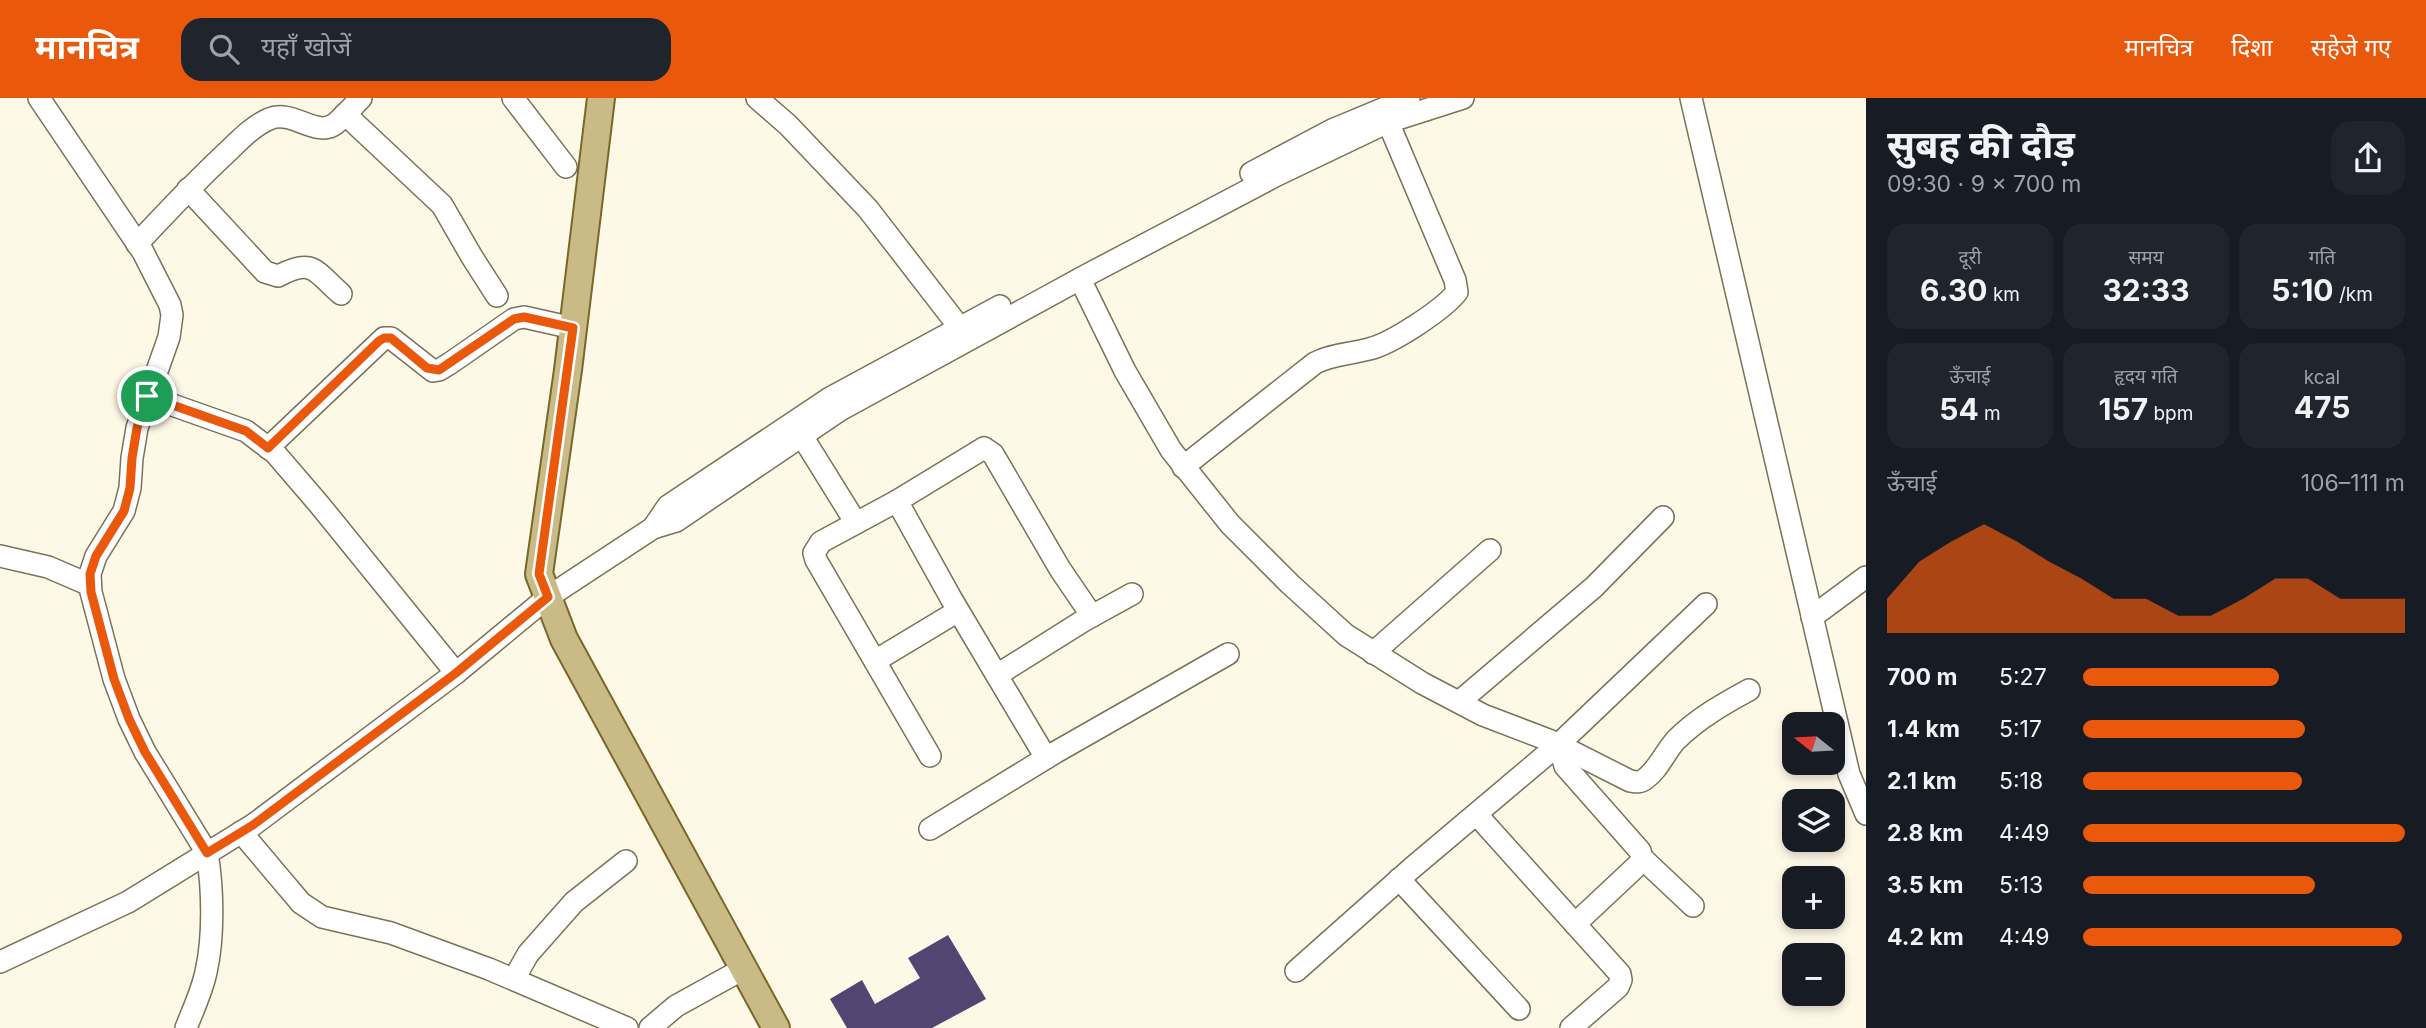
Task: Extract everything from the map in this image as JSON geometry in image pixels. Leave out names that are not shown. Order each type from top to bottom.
[{"type":"main road","points":[[601,98],[539,574],[564,639],[776,1028]]},
{"type":"street","points":[[38,98],[137,244],[170,304],[172,315],[169,337],[137,428],[130,488],[124,511],[96,556],[90,574],[90,585],[114,679],[129,719],[145,752],[207,853],[210,870],[209,955],[206,974],[186,1028]]},
{"type":"street","points":[[137,244],[188,189],[250,131],[279,116],[287,116],[314,127],[328,128],[361,98]]},
{"type":"street","points":[[513,98],[566,167]]},
{"type":"street","points":[[757,98],[788,125],[868,209],[960,328]]},
{"type":"street","points":[[653,528],[668,506],[830,398],[1332,130],[1409,98]]},
{"type":"street","points":[[0,962],[128,902],[241,832],[456,673],[548,597],[653,528],[676,521],[840,410],[1277,175],[1388,122],[1463,98]]},
{"type":"street","points":[[1691,98],[1849,774],[1866,814]]},
{"type":"street","points":[[345,114],[442,205],[497,296]]},
{"type":"street","points":[[1183,467],[1315,363],[1326,357],[1368,350],[1385,344],[1425,319],[1452,299],[1457,292],[1455,279],[1388,122]]},
{"type":"street","points":[[188,189],[265,272],[278,276],[305,266],[315,270],[341,294]]},
{"type":"street","points":[[1080,279],[1125,372],[1183,467],[1230,524],[1290,584],[1346,635],[1373,653],[1483,715],[1562,746],[1630,781],[1644,781],[1687,730],[1719,706],[1749,690]]},
{"type":"street","points":[[268,448],[384,338],[391,338],[433,370],[439,370],[514,319],[524,317],[573,328]]},
{"type":"street","points":[[147,396],[246,431],[268,448],[318,503],[456,673]]},
{"type":"street","points":[[802,436],[856,523]]},
{"type":"street","points":[[930,756],[816,560],[814,552],[821,542],[897,501],[977,450],[989,449],[1060,569],[1092,616]]},
{"type":"street","points":[[897,501],[958,611],[1046,758]]},
{"type":"street","points":[[1459,702],[1594,587],[1663,517]]},
{"type":"street","points":[[1373,653],[1490,550]]},
{"type":"street","points":[[0,556],[48,567],[90,585]]},
{"type":"street","points":[[1812,617],[1866,577]]},
{"type":"street","points":[[997,675],[1132,594]]},
{"type":"street","points":[[1296,971],[1399,880],[1562,746],[1706,604]]},
{"type":"street","points":[[875,661],[958,611]]},
{"type":"street","points":[[930,829],[1046,758],[1228,654]]},
{"type":"street","points":[[1562,746],[1565,766],[1640,851],[1642,858],[1693,906]]},
{"type":"street","points":[[1477,815],[1620,974],[1618,987],[1571,1028]]},
{"type":"street","points":[[241,832],[301,903],[315,913],[391,933],[514,979],[627,1028]]},
{"type":"street","points":[[1575,924],[1639,864],[1642,858]]},
{"type":"street","points":[[514,979],[528,954],[574,902],[626,861]]},
{"type":"street","points":[[1399,880],[1518,1009]]},
{"type":"street","points":[[650,1028],[676,1006],[743,969]]},
{"type":"building","points":[[948,935],[986,999],[932,1028],[847,1028],[830,999],[862,980],[875,1004],[920,978],[908,958]]},
{"type":"route","points":[[524,317],[573,328],[539,574],[548,597],[456,673],[253,825],[207,853],[145,752],[129,719],[114,679],[91,592],[90,574],[96,556],[124,511],[130,488],[137,428],[147,396],[246,431],[268,448],[384,338],[391,338],[427,368],[439,370],[514,319],[524,317]]}]
